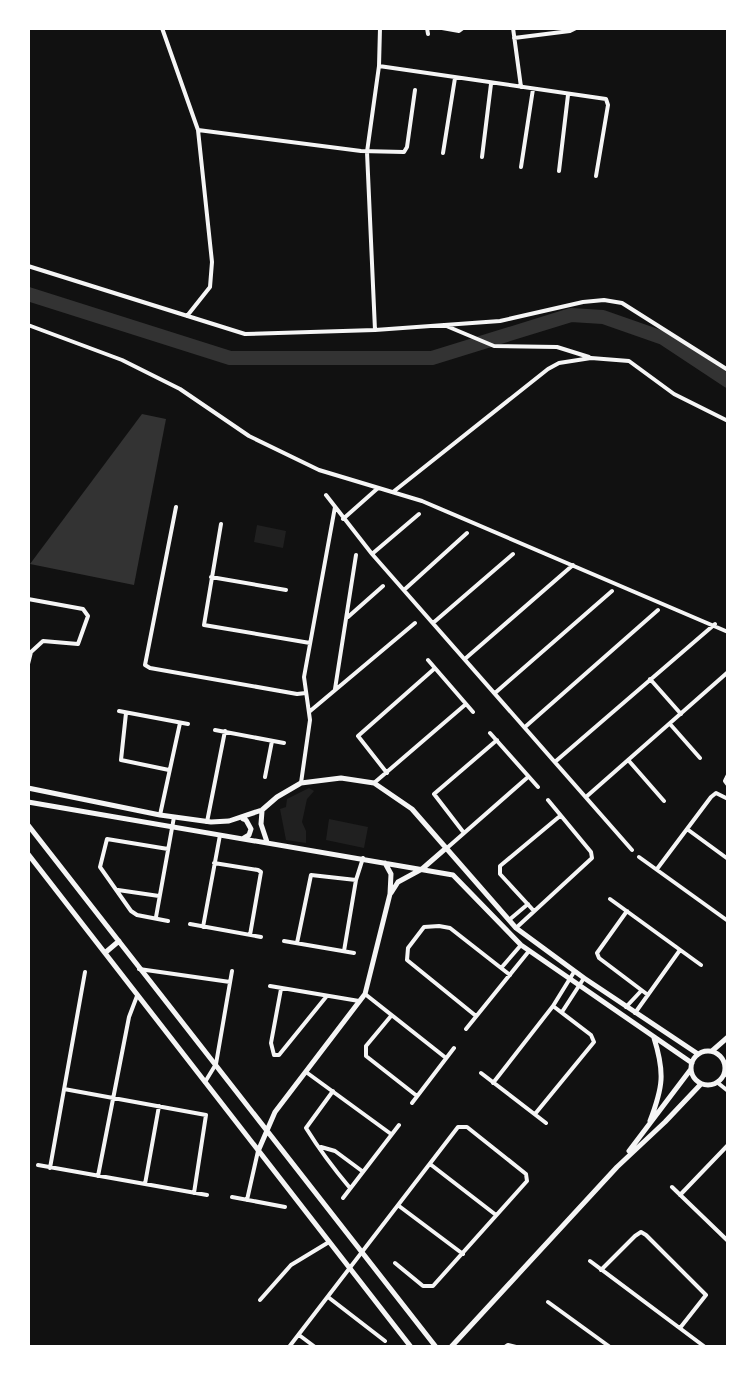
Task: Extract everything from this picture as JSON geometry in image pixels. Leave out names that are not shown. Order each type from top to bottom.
[{"type":"street","points":[[162,28],[198,130],[212,262],[210,287],[187,316]]},
{"type":"street","points":[[375,330],[367,152],[379,66],[380,28]]},
{"type":"street","points":[[442,28],[459,31],[463,28]]},
{"type":"street","points":[[513,28],[521,87]]},
{"type":"street","points":[[514,38],[576,28]]},
{"type":"street","points":[[379,66],[603,99],[608,102],[596,176]]},
{"type":"street","points":[[443,153],[455,78]]},
{"type":"street","points":[[482,157],[491,84]]},
{"type":"street","points":[[521,167],[533,89]]},
{"type":"street","points":[[198,130],[367,152],[406,151],[415,90]]},
{"type":"street","points":[[559,171],[568,95]]},
{"type":"street","points":[[28,266],[245,334],[375,330],[500,321],[604,300],[622,303],[728,370]]},
{"type":"street","points":[[28,325],[122,360],[170,384],[249,436],[319,470],[422,501],[728,632]]},
{"type":"street","points":[[442,325],[494,346],[557,347],[591,358]]},
{"type":"street","points":[[393,492],[559,363],[591,358],[629,361],[674,394],[728,421]]},
{"type":"street","points":[[343,519],[378,488]]},
{"type":"street","points":[[326,495],[372,554],[632,850]]},
{"type":"street","points":[[176,507],[145,665],[297,694],[306,693]]},
{"type":"street","points":[[301,783],[309,712],[304,677],[335,507]]},
{"type":"street","points":[[372,554],[419,514]]},
{"type":"street","points":[[221,524],[203,623],[206,627],[310,643]]},
{"type":"street","points":[[404,590],[467,533]]},
{"type":"street","points":[[433,623],[513,554]]},
{"type":"street","points":[[334,691],[356,555]]},
{"type":"street","points":[[465,659],[573,565]]},
{"type":"street","points":[[211,577],[286,590]]},
{"type":"street","points":[[346,618],[383,586]]},
{"type":"street","points":[[495,693],[612,591]]},
{"type":"street","points":[[28,599],[83,609],[88,616],[78,644],[43,641],[31,652],[28,664]]},
{"type":"street","points":[[525,727],[658,610]]},
{"type":"street","points":[[309,712],[415,623]]},
{"type":"street","points":[[556,762],[715,624]]},
{"type":"street","points":[[428,660],[473,712]]},
{"type":"street","points":[[386,774],[358,736],[434,669]]},
{"type":"street","points":[[586,797],[728,672]]},
{"type":"street","points":[[650,679],[681,714]]},
{"type":"street","points":[[374,783],[466,704]]},
{"type":"street","points":[[119,711],[188,724]]},
{"type":"street","points":[[126,713],[121,760],[169,770]]},
{"type":"street","points":[[160,815],[180,723]]},
{"type":"street","points":[[670,724],[700,758]]},
{"type":"street","points":[[215,730],[284,743]]},
{"type":"street","points":[[207,822],[225,731]]},
{"type":"street","points":[[490,733],[538,787]]},
{"type":"street","points":[[464,833],[434,794],[497,740]]},
{"type":"street","points":[[265,777],[272,741]]},
{"type":"street","points":[[629,761],[664,801]]},
{"type":"street","points":[[728,775],[725,781],[728,785]]},
{"type":"street","points":[[390,894],[398,882],[422,869],[528,777]]},
{"type":"street","points":[[28,788],[207,822],[240,818],[262,810],[301,783],[341,778],[374,783],[412,809],[516,928],[574,971],[698,1054],[712,1051],[728,1037]]},
{"type":"street","points":[[657,869],[711,797],[716,793],[728,799]]},
{"type":"street","points":[[516,928],[592,858],[591,852],[548,800]]},
{"type":"street","points":[[28,802],[443,872],[462,882],[521,945],[654,1037],[691,1066],[692,1075],[701,1084],[709,1086],[726,1075],[723,1059],[712,1051]]},
{"type":"street","points":[[262,810],[261,824],[267,842]]},
{"type":"street","points":[[533,912],[500,874],[500,866],[560,816]]},
{"type":"street","points":[[156,918],[174,817]]},
{"type":"street","points":[[240,818],[246,820],[251,829],[243,839]]},
{"type":"street","points":[[28,825],[364,1252],[433,1346]]},
{"type":"street","points":[[687,829],[728,859]]},
{"type":"street","points":[[203,927],[220,834]]},
{"type":"street","points":[[168,849],[107,839],[100,867],[137,915],[168,921]]},
{"type":"street","points":[[28,854],[411,1347]]},
{"type":"street","points":[[639,857],[728,921]]},
{"type":"street","points":[[344,951],[356,880],[363,858]]},
{"type":"street","points":[[214,863],[261,872],[250,935]]},
{"type":"street","points":[[247,1200],[266,1128],[275,1112],[365,994],[390,894],[391,874],[385,863]]},
{"type":"street","points":[[297,943],[311,875],[356,880]]},
{"type":"street","points":[[116,890],[159,896]]},
{"type":"street","points":[[610,899],[701,965]]},
{"type":"street","points":[[509,920],[527,905]]},
{"type":"street","points":[[627,911],[597,953],[599,958],[647,996]]},
{"type":"street","points":[[190,924],[261,937]]},
{"type":"street","points":[[476,1016],[407,960],[408,948],[424,927],[450,928],[510,975]]},
{"type":"street","points":[[106,952],[119,941]]},
{"type":"street","points":[[284,941],[354,953]]},
{"type":"street","points":[[501,968],[521,945]]},
{"type":"street","points":[[635,1013],[680,950]]},
{"type":"street","points":[[466,1029],[529,951]]},
{"type":"street","points":[[139,969],[230,982]]},
{"type":"street","points":[[205,1082],[216,1064],[232,971]]},
{"type":"street","points":[[493,1083],[553,1006],[574,971]]},
{"type":"street","points":[[50,1168],[85,972]]},
{"type":"street","points":[[562,1012],[584,978]]},
{"type":"street","points":[[270,986],[361,1002]]},
{"type":"street","points":[[281,989],[271,1043],[274,1055],[279,1055],[292,1043],[326,997]]},
{"type":"street","points":[[626,1007],[640,992]]},
{"type":"street","points":[[98,1176],[129,1017],[138,994]]},
{"type":"street","points":[[365,994],[446,1058]]},
{"type":"street","points":[[535,1114],[594,1042],[591,1035],[553,1006]]},
{"type":"street","points":[[391,1016],[366,1046],[366,1056],[417,1096]]},
{"type":"street","points":[[647,1129],[663,1082],[663,1068],[654,1037]]},
{"type":"street","points":[[412,1103],[454,1048]]},
{"type":"street","points":[[723,1059],[728,1053]]},
{"type":"street","points":[[617,1167],[698,1054]]},
{"type":"street","points":[[306,1072],[391,1134]]},
{"type":"street","points":[[481,1073],[546,1123]]},
{"type":"street","points":[[718,1083],[728,1091]]},
{"type":"street","points":[[451,1347],[617,1167],[701,1084]]},
{"type":"street","points":[[64,1089],[206,1115],[194,1193]]},
{"type":"street","points":[[333,1091],[306,1128],[321,1147],[327,1161],[350,1188]]},
{"type":"street","points":[[145,1184],[159,1106]]},
{"type":"street","points":[[343,1198],[399,1125]]},
{"type":"street","points":[[289,1347],[458,1127],[467,1127],[528,1178],[463,1254],[428,1288],[395,1263]]},
{"type":"street","points":[[680,1195],[728,1145]]},
{"type":"street","points":[[321,1147],[335,1151],[362,1171]]},
{"type":"street","points":[[430,1164],[496,1215]]},
{"type":"street","points":[[38,1165],[207,1195]]},
{"type":"street","points":[[672,1187],[728,1241]]},
{"type":"street","points":[[232,1197],[285,1207]]},
{"type":"street","points":[[399,1206],[463,1254]]},
{"type":"street","points":[[601,1270],[635,1236],[641,1232],[646,1235],[706,1295],[680,1328]]},
{"type":"street","points":[[260,1300],[291,1265],[329,1242]]},
{"type":"street","points":[[590,1261],[705,1347]]},
{"type":"street","points":[[328,1297],[385,1341]]},
{"type":"street","points":[[548,1302],[610,1347]]},
{"type":"street","points":[[299,1335],[315,1347]]},
{"type":"street","points":[[505,1347],[516,1347]]},
{"type":"shaded area","points":[[142,414],[166,419],[134,585],[30,564]]},
{"type":"shaded area","points":[[257,525],[286,531],[283,548],[254,542]]},
{"type":"shaded area","points":[[309,788],[314,791],[307,799],[302,822],[306,843],[286,840],[280,809],[286,807],[287,799]]},
{"type":"shaded area","points":[[329,819],[368,827],[364,848],[326,840]]},
{"type":"waterway","points":[[28,294],[230,358],[432,358],[571,315],[603,317],[663,338],[728,381]]}]
